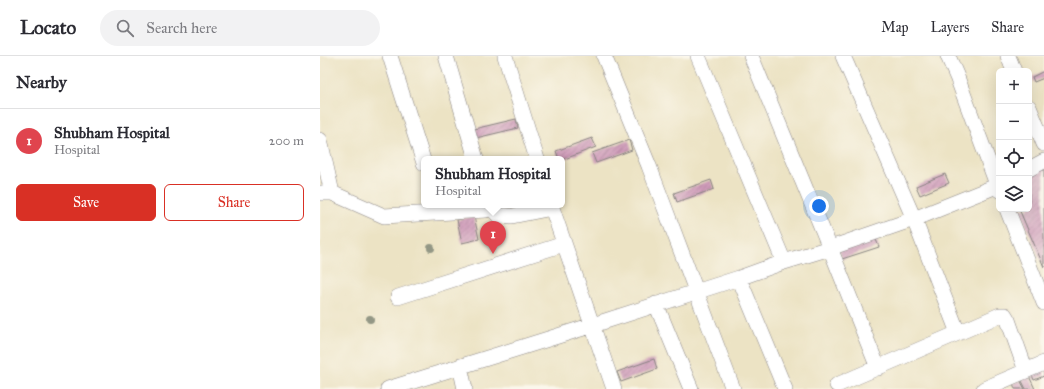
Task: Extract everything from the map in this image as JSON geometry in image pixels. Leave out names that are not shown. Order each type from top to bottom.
[{"type":"street","points":[[390,56],[422,156]]},
{"type":"street","points":[[446,56],[475,156]]},
{"type":"street","points":[[505,56],[536,156]]},
{"type":"street","points":[[604,56],[649,166],[734,389]]},
{"type":"street","points":[[698,56],[784,262]]},
{"type":"street","points":[[751,56],[878,368]]},
{"type":"street","points":[[843,56],[914,220],[958,333]]},
{"type":"street","points":[[948,56],[996,182]]},
{"type":"street","points":[[1008,56],[1013,68]]},
{"type":"street","points":[[1032,114],[1044,144]]},
{"type":"street","points":[[320,140],[326,193],[384,216],[439,209],[486,210],[488,208]]},
{"type":"street","points":[[1032,167],[1044,161]]},
{"type":"street","points":[[388,389],[830,248],[914,220],[996,188]]},
{"type":"street","points":[[492,208],[498,215],[512,216],[543,208]]},
{"type":"street","points":[[552,208],[614,389]]},
{"type":"street","points":[[1008,212],[1044,303]]},
{"type":"street","points":[[398,297],[564,244]]},
{"type":"street","points":[[739,278],[785,389]]},
{"type":"street","points":[[656,304],[691,389]]},
{"type":"street","points":[[837,385],[1000,315],[1005,315],[1008,320],[1026,371]]},
{"type":"street","points":[[984,389],[1044,363]]},
{"type":"street","points":[[460,366],[465,389]]},
{"type":"building","points":[[1044,71],[1044,78],[1034,82],[1032,77]]},
{"type":"building","points":[[516,119],[518,128],[476,138],[474,129]]},
{"type":"building","points":[[592,138],[596,147],[565,159],[565,156],[558,156],[556,151]]},
{"type":"building","points":[[629,140],[632,150],[596,163],[592,153]]},
{"type":"building","points":[[1044,166],[1044,267],[1020,212],[1032,212],[1032,171]]},
{"type":"building","points":[[945,174],[949,183],[920,195],[916,186]]},
{"type":"building","points":[[711,180],[714,189],[677,202],[674,193]]},
{"type":"building","points":[[474,216],[479,239],[462,243],[457,220]]},
{"type":"building","points":[[875,237],[879,247],[842,259],[839,250]]},
{"type":"building","points":[[654,359],[657,369],[621,382],[617,372]]},
{"type":"building","points":[[1044,368],[1044,376],[1034,380],[1031,373]]},
{"type":"building","points":[[1029,376],[1035,389],[1026,389],[1021,379]]},
{"type":"building","points":[[1020,380],[1025,389],[1015,389],[1013,383]]},
{"type":"place","name":"Shubham Hospital","points":[[493,254]]}]
